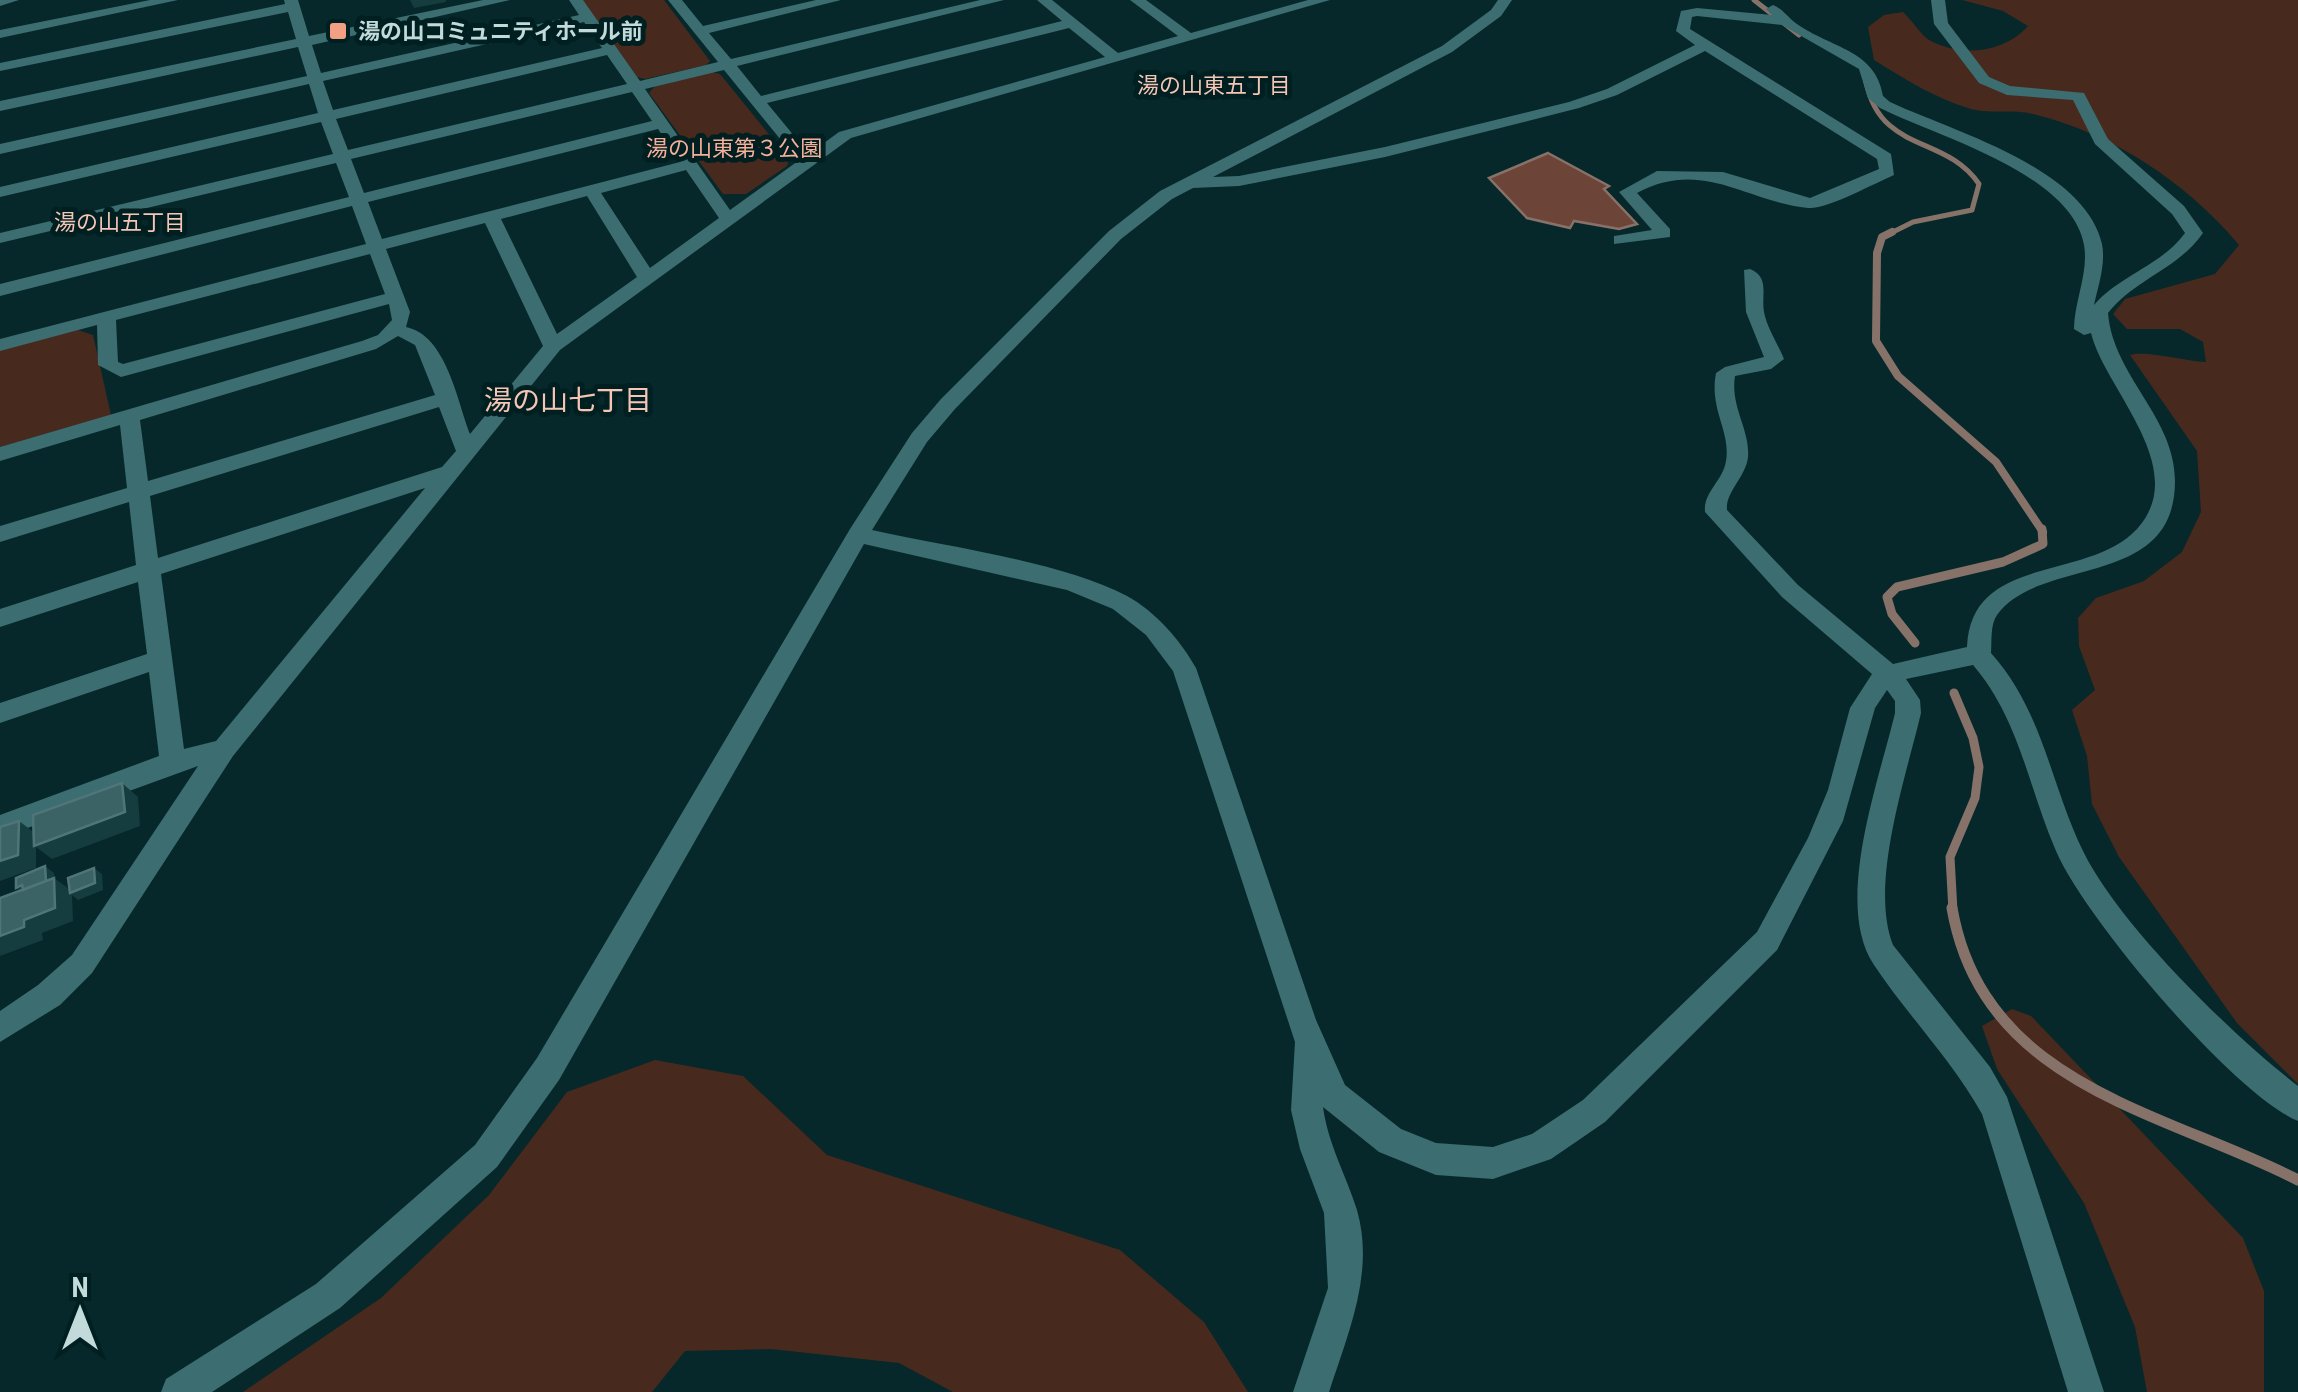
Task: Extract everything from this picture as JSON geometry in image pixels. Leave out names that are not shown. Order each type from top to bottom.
[{"type":"street","points":[[0,2],[12,0]]},
{"type":"street","points":[[0,34],[171,0]]},
{"type":"street","points":[[0,106],[304,42],[404,15],[504,0]]},
{"type":"street","points":[[576,0],[730,220]]},
{"type":"street","points":[[676,0],[807,162]]},
{"type":"street","points":[[699,31],[834,0]]},
{"type":"street","points":[[0,238],[997,0]]},
{"type":"street","points":[[1044,0],[1115,58]]},
{"type":"street","points":[[1140,2],[1162,0]]},
{"type":"street","points":[[0,1028],[49,995],[82,964],[224,750],[553,346],[845,134],[1323,0]]},
{"type":"street","points":[[179,1392],[328,1296],[486,1156],[548,1069],[858,535],[920,438],[948,404],[1115,235],[1185,184],[1447,49],[1496,13],[1506,0]]},
{"type":"street","points":[[1742,0],[1865,66],[1874,78],[1876,98],[1885,105],[1988,149],[2045,183],[2078,209],[2094,246],[2083,321],[2085,338],[2100,344]]},
{"type":"street","points":[[1938,0],[1936,12],[1942,24],[1984,80],[2007,90],[2079,96],[2101,142],[2132,166],[2189,222],[2194,233],[2178,256],[2108,298],[2099,312],[2100,344],[2150,422],[2161,455],[2164,490],[2156,520],[2121,550],[2016,590],[1988,608],[1980,626],[1979,655],[2002,678],[2020,707],[2070,852],[2111,922],[2252,1071],[2298,1105]]},
{"type":"street","points":[[1140,2],[1188,37]]},
{"type":"street","points":[[0,67],[292,4],[327,117],[401,312],[395,330],[369,345],[0,454]]},
{"type":"street","points":[[1620,240],[1664,233],[1627,192],[1657,176],[1724,177],[1811,204],[1890,168],[1879,153],[1683,31],[1686,14],[1762,8]]},
{"type":"street","points":[[0,148],[589,18]]},
{"type":"street","points":[[758,101],[1072,23]]},
{"type":"street","points":[[1185,184],[1239,181],[1300,169],[1574,105],[1628,84],[1704,46]]},
{"type":"street","points":[[0,192],[612,50]]},
{"type":"street","points":[[0,290],[662,124]]},
{"type":"street","points":[[0,345],[691,164]]},
{"type":"street","points":[[591,190],[648,279]]},
{"type":"street","points":[[491,217],[553,346]]},
{"type":"street","points":[[1750,274],[1756,288],[1755,312],[1774,359],[1768,365],[1726,373],[1722,383],[1730,426],[1739,440],[1738,462],[1730,485],[1715,501],[1716,512],[1790,591],[1891,676],[1908,700],[1870,880],[1871,925],[1882,953],[1979,1078],[1996,1108],[2086,1392]]},
{"type":"street","points":[[106,315],[108,365],[121,371],[396,298]]},
{"type":"street","points":[[395,330],[414,334],[424,342],[443,400],[466,450]]},
{"type":"street","points":[[0,534],[443,400]]},
{"type":"street","points":[[129,418],[173,762]]},
{"type":"street","points":[[0,618],[451,472]]},
{"type":"street","points":[[858,535],[1072,582],[1121,602],[1154,629],[1184,668],[1308,1036],[1334,1096],[1390,1141],[1436,1159],[1492,1163],[1540,1148],[1594,1111],[1767,941],[1787,908],[1838,800],[1864,706],[1875,686],[1891,676],[1950,657],[1979,655]]},
{"type":"street","points":[[0,713],[162,658]]},
{"type":"street","points":[[0,827],[173,762],[224,750]]},
{"type":"street","points":[[1308,1036],[1307,1110],[1316,1149],[1340,1213],[1345,1288],[1311,1392]]},
{"type":"green space","points":[[582,0],[664,0],[710,61],[645,79],[637,77]]},
{"type":"green space","points":[[1962,0],[2298,0],[2298,1084],[2237,1023],[2119,857],[2092,804],[2087,756],[2072,710],[2095,690],[2079,646],[2078,618],[2096,598],[2144,581],[2182,552],[2201,512],[2197,451],[2130,355],[2206,362],[2203,342],[2180,329],[2127,329],[2113,314],[2125,299],[2215,274],[2239,245],[2172,181],[2120,148],[2033,114],[1958,105],[1874,60],[1868,27],[1884,15],[1903,12],[1931,41],[1970,51],[2008,42],[2028,26],[2003,11]]},
{"type":"green space","name":"湯の山東第３公園","points":[[711,72],[720,74],[789,159],[787,166],[746,194],[723,194],[649,93],[655,86]]},
{"type":"green space","points":[[78,330],[93,335],[111,415],[0,447],[0,350]]},
{"type":"green space","points":[[2012,1009],[2031,1016],[2243,1238],[2264,1291],[2264,1392],[2147,1392],[2135,1327],[2084,1203],[1997,1069],[1982,1026]]},
{"type":"green space","points":[[655,1060],[743,1076],[827,1155],[1120,1250],[1204,1322],[1248,1392],[953,1392],[899,1363],[771,1349],[685,1351],[652,1392],[243,1392],[381,1298],[489,1195],[567,1092]]},
{"type":"shaded area","points":[[1548,153],[1609,186],[1604,189],[1637,224],[1619,229],[1574,221],[1570,228],[1527,218],[1489,178]]},
{"type":"building","points":[[122,783],[125,812],[34,846],[33,815]]},
{"type":"building","points":[[19,821],[18,855],[0,861],[0,827]]},
{"type":"building","points":[[45,866],[46,881],[23,890],[22,885],[16,888],[16,878]]},
{"type":"building","points":[[94,868],[95,883],[70,893],[68,878]]},
{"type":"building","points":[[54,878],[55,908],[24,920],[24,927],[0,936],[0,898]]},
{"type":"waterway","points":[[1754,0],[1799,35]]},
{"type":"waterway","points":[[1866,82],[1885,121],[1899,133],[1949,157],[1979,184],[1972,210],[1913,222],[1887,235]]},
{"type":"waterway","points":[[1892,232],[1882,237],[1877,253],[1876,341],[1898,376],[1996,462],[2042,531]]},
{"type":"waterway","points":[[1915,643],[1892,614],[1887,597],[1897,587],[2003,562],[2043,544],[2042,531]]},
{"type":"waterway","points":[[1953,911],[1950,857],[1975,798],[1979,767],[1973,738],[1954,693]]},
{"type":"waterway","points":[[1952,908],[1970,968],[2000,1016],[2040,1054],[2086,1085],[2137,1111],[2298,1180]]},
{"type":"place","name":"湯の山コミュニティホール前","points":[[338,31]]},
{"type":"district","name":"湯の山東五丁目","points":[[1214,85]]},
{"type":"district","name":"湯の山五丁目","points":[[120,222]]},
{"type":"district","name":"湯の山七丁目","points":[[568,400]]}]
